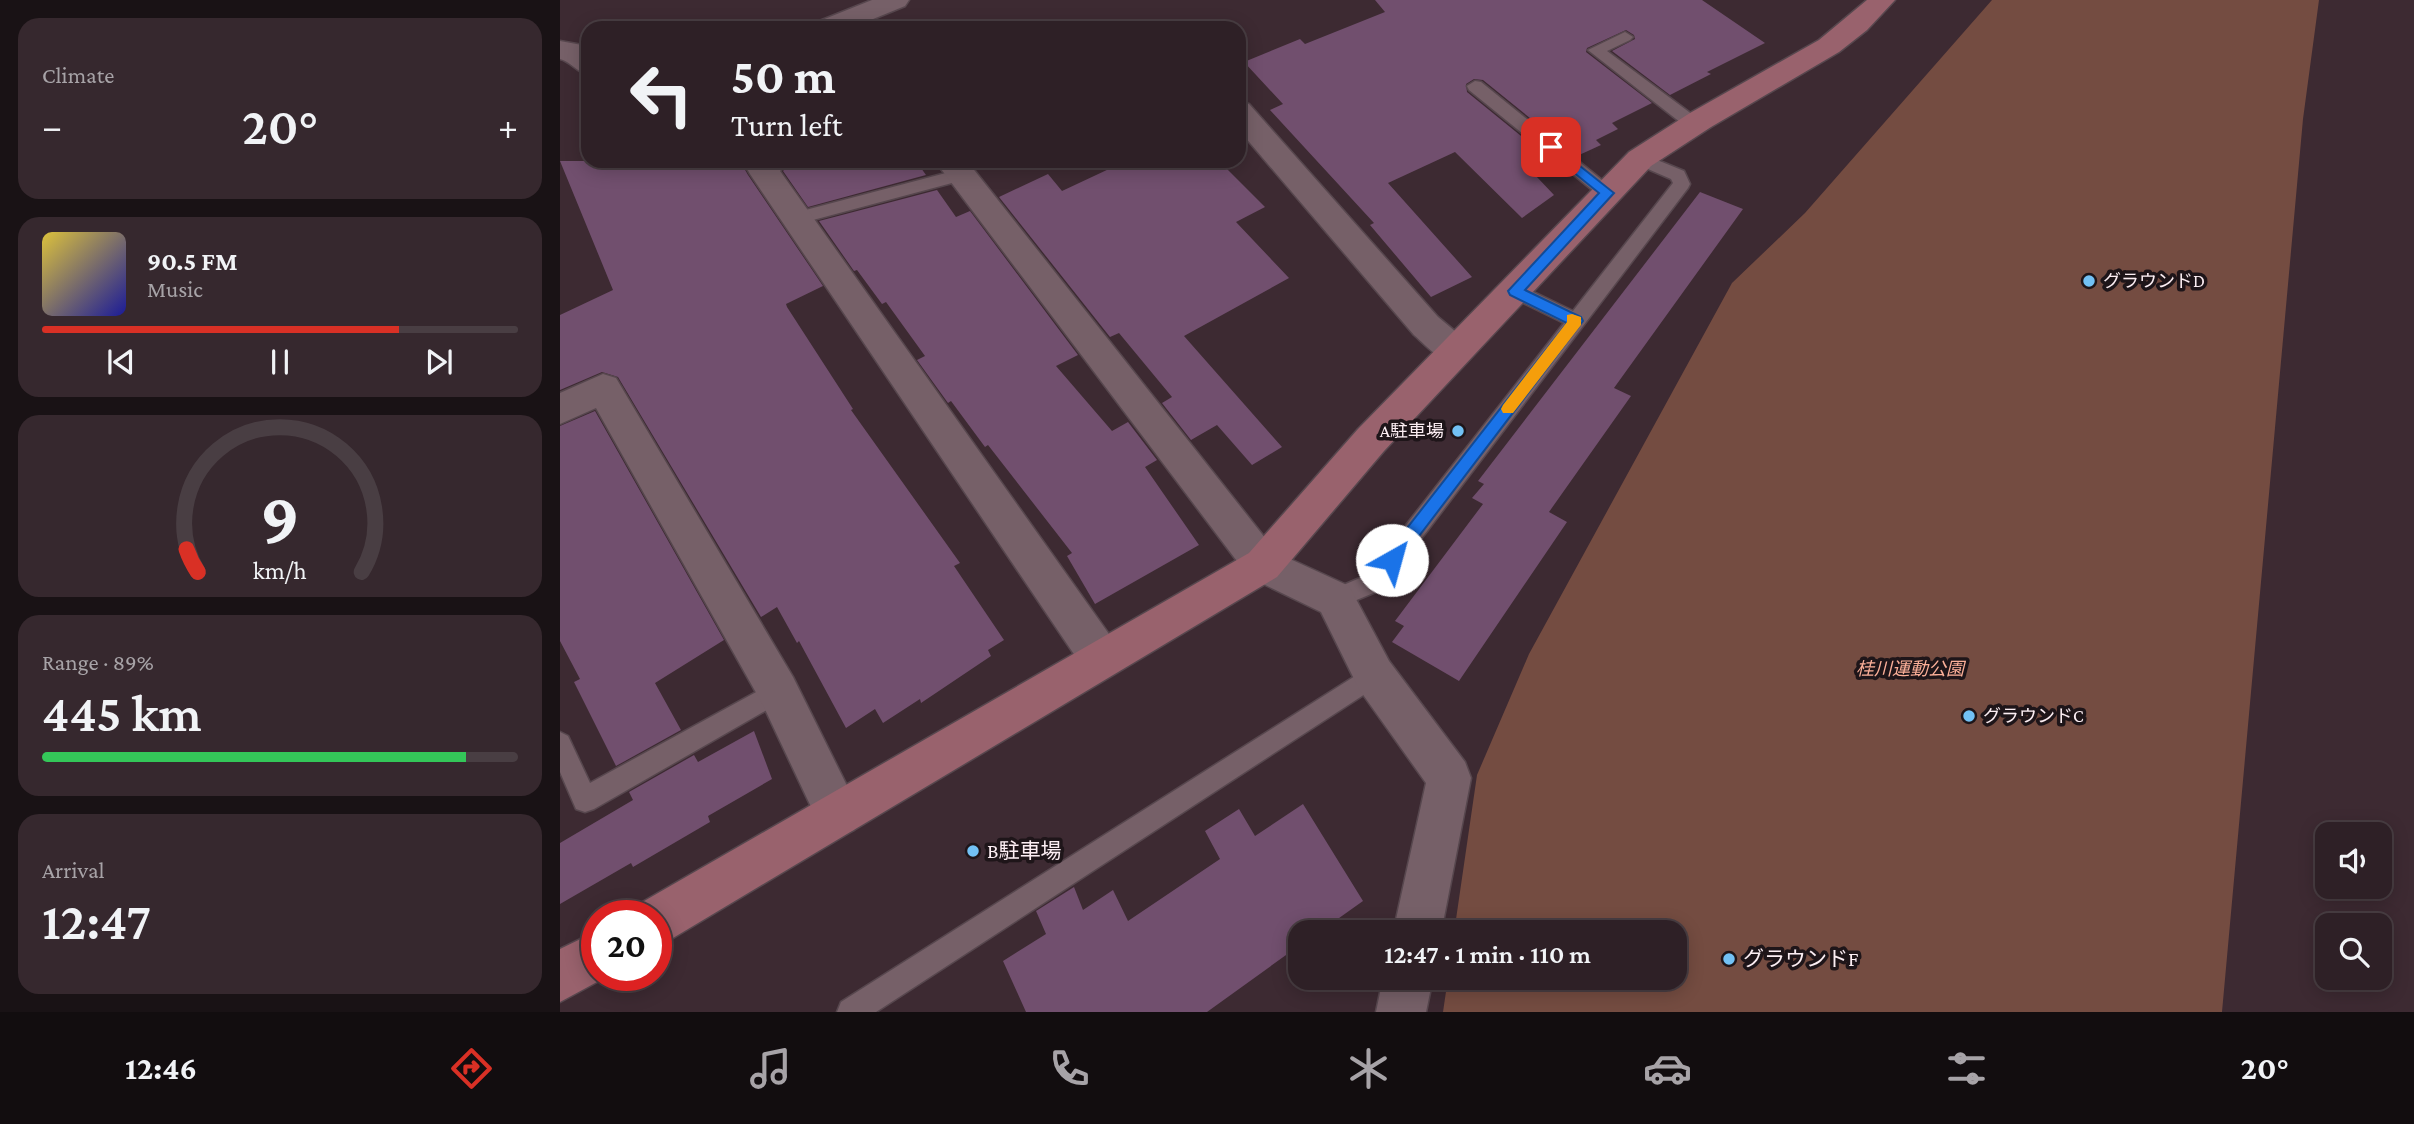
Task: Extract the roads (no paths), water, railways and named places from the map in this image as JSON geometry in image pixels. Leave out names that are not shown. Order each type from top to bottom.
[{"type":"street","points":[[850,21],[896,0]]},
{"type":"street","points":[[672,911],[1263,565],[1371,440],[1640,159],[1691,122],[1804,62],[1868,16],[1882,0]]},
{"type":"street","points":[[560,50],[572,51],[581,59]]},
{"type":"street","points":[[1246,119],[1426,326],[1456,351]]},
{"type":"street","points":[[762,168],[1101,658]]},
{"type":"street","points":[[955,168],[1263,565],[1335,599],[1374,675],[1449,778],[1420,920]]},
{"type":"street","points":[[560,410],[603,388],[778,691],[838,814]]},
{"type":"street","points":[[560,977],[581,965]]},
{"type":"street","points":[[1401,1012],[1406,990]]},
{"type":"lane","points":[[1625,37],[1596,50],[1691,122]]},
{"type":"lane","points":[[1475,86],[1607,193]]},
{"type":"lane","points":[[1335,599],[1375,582],[1682,184],[1678,176],[1640,159]]},
{"type":"lane","points":[[797,218],[955,168]]},
{"type":"lane","points":[[1515,291],[1576,321]]},
{"type":"lane","points":[[851,1012],[1374,675]]},
{"type":"lane","points":[[560,744],[584,800],[778,691]]},
{"type":"place","name":"グラウンドD","points":[[2089,281]]},
{"type":"place","name":"A駐車場","points":[[1458,431]]},
{"type":"place","name":"グラウンドC","points":[[1969,716]]},
{"type":"place","name":"B駐車場","points":[[973,851]]},
{"type":"place","name":"グラウンドF","points":[[1729,959]]},
{"type":"park label","name":"桂川運動公園","points":[[1910,669]]}]
